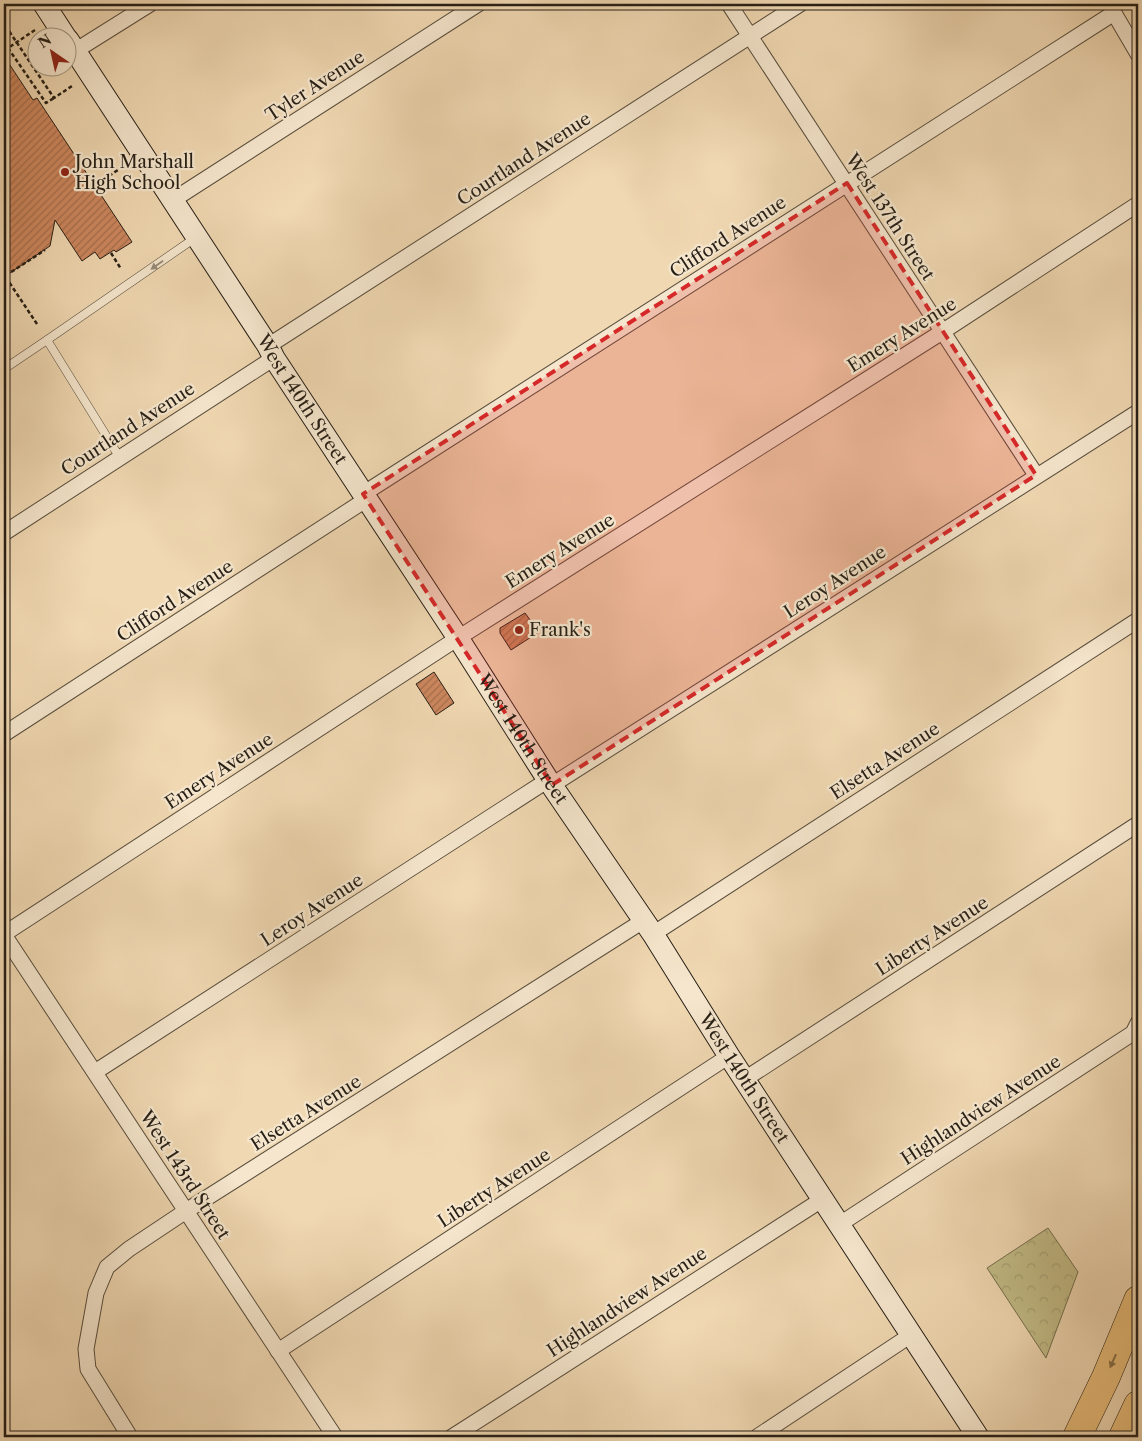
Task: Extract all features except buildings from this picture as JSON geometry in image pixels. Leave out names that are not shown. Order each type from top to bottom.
[{"type":"highway","points":[[1077,1437],[1106,1377],[1138,1300]]},
{"type":"highway","points":[[1123,1437],[1138,1405]]},
{"type":"street","name":"West 140th Street","points":[[44,4],[59,28]]},
{"type":"street","points":[[78,39],[150,4]]},
{"type":"street","name":"Tyler Avenue","points":[[173,200],[478,4]]},
{"type":"street","name":"West 137th Street","points":[[729,4],[1036,475]]},
{"type":"street","name":"Courtland Avenue","points":[[4,533],[120,458],[271,352],[800,4]]},
{"type":"street","points":[[1113,8],[1138,54]]},
{"type":"street","name":"Clifford Avenue","points":[[4,734],[1113,8]]},
{"type":"street","name":"West 140th Street","points":[[78,57],[550,782],[648,927],[729,1056],[978,1437]]},
{"type":"street","name":"Emery Avenue","points":[[4,934],[458,638],[942,332],[1138,204]]},
{"type":"street","name":"Leroy Avenue","points":[[95,1072],[550,782],[1138,412]]},
{"type":"street","name":"Elsetta Avenue","points":[[130,1437],[88,1369],[86,1349],[96,1293],[107,1267],[129,1249],[186,1211],[648,927],[1138,620]]},
{"type":"street","name":"Liberty Avenue","points":[[745,1079],[1138,824]]},
{"type":"street","name":"West 143rd Street","points":[[4,934],[335,1437]]},
{"type":"street","name":"Highlandview Avenue","points":[[840,1224],[1133,1033],[1138,1023]]},
{"type":"street","name":"Liberty Avenue","points":[[278,1351],[729,1056]]},
{"type":"street","name":"Highlandview Avenue","points":[[452,1437],[823,1199]]},
{"type":"street","points":[[757,1437],[911,1336]]},
{"type":"lane","points":[[4,369],[197,237]]},
{"type":"lane","points":[[47,340],[120,458]]},
{"type":"path","points":[[4,28],[9,31],[54,98]]},
{"type":"path","points":[[28,35],[8,48],[46,103],[72,86]]},
{"type":"path","points":[[98,184],[124,166]]},
{"type":"path","points":[[37,324],[6,276],[45,250]]},
{"type":"path","points":[[111,253],[121,269]]},
{"type":"highlighted area","points":[[847,183],[1036,475],[552,785],[363,494]]},
{"type":"green space","points":[[1048,1228],[1078,1272],[1046,1358],[987,1268]]},
{"type":"place","name":"John Marshall High School","points":[[65,172]]},
{"type":"place","name":"Frank's","points":[[519,630]]}]
